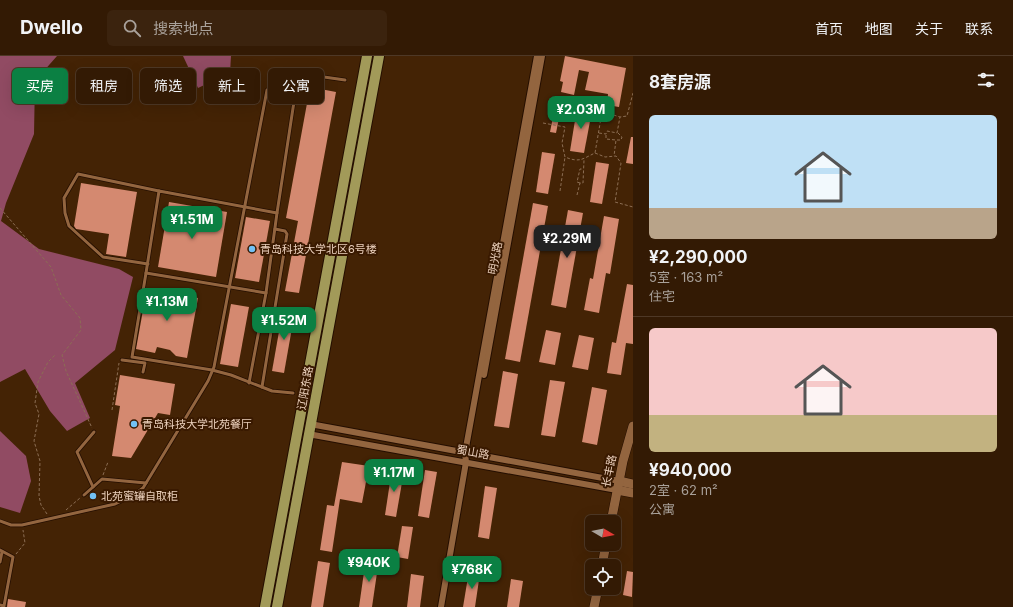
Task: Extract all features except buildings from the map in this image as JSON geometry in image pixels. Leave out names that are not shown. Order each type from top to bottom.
[{"type":"main road","name":"辽阳东路","points":[[265,607],[367,56]]},
{"type":"main road","name":"辽阳东路","points":[[277,607],[379,56]]},
{"type":"street","name":"明光路","points":[[441,607],[537,56]]},
{"type":"street","name":"明光路","points":[[467,453],[542,56]]},
{"type":"street","name":"长丰路","points":[[612,515],[633,426]]},
{"type":"street","name":"蜀山路","points":[[309,429],[467,453],[618,486],[633,493]]},
{"type":"street","name":"蜀山路","points":[[309,429],[466,462],[618,486],[633,484]]},
{"type":"street","points":[[594,607],[597,595]]},
{"type":"lane","points":[[324,76],[345,80]]},
{"type":"lane","points":[[0,521],[11,525],[22,525],[50,520],[58,516],[115,504],[132,496],[143,488],[204,388],[214,367],[268,90]]},
{"type":"lane","points":[[249,382],[266,293],[294,104]]},
{"type":"lane","points":[[148,264],[103,257],[69,226],[65,213],[64,198],[78,174],[277,213]]},
{"type":"lane","points":[[159,191],[132,357],[212,370],[272,391],[293,393]]},
{"type":"lane","points":[[262,387],[287,234],[285,231],[275,229]]},
{"type":"lane","points":[[146,273],[266,293]]},
{"type":"lane","points":[[122,360],[145,363],[143,372]]},
{"type":"lane","points":[[93,487],[77,452],[94,432]]},
{"type":"lane","points":[[84,495],[102,479],[146,483]]},
{"type":"lane","points":[[0,562],[1,551],[13,557],[4,606],[0,605]]},
{"type":"path","points":[[595,153],[601,118],[607,114],[613,113],[620,117],[627,116],[633,93]]},
{"type":"path","points":[[617,133],[620,117]]},
{"type":"path","points":[[543,123],[565,127],[562,143],[566,157],[560,191]]},
{"type":"path","points":[[598,133],[606,134],[607,131],[620,133],[622,137],[621,140],[606,139],[606,134]]},
{"type":"path","points":[[614,156],[616,140]]},
{"type":"path","points":[[595,153],[605,157],[614,156],[622,163],[615,202],[633,207]]},
{"type":"path","points":[[566,157],[576,161],[584,159],[595,153]]},
{"type":"path","points":[[577,195],[580,183],[583,183],[585,170],[583,169],[584,159]]},
{"type":"path","points":[[580,183],[577,182],[580,169],[583,169]]},
{"type":"path","points":[[0,208],[51,267],[61,296],[80,318],[82,330],[62,355],[66,371],[94,432]]},
{"type":"path","points":[[50,520],[41,505],[39,496],[40,461],[34,441],[39,414],[35,403],[38,382],[48,362],[55,355]]},
{"type":"path","points":[[112,410],[119,364],[122,360]]},
{"type":"path","points":[[102,479],[108,462]]},
{"type":"path","points":[[58,516],[84,495]]},
{"type":"path","points":[[13,557],[25,543],[23,529]]},
{"type":"shaded area","points":[[0,56],[57,56],[46,68],[12,68],[12,104],[35,104],[34,134],[6,203],[1,221],[39,249],[119,269],[133,277],[115,350],[75,383],[90,418],[67,431],[50,411],[25,369],[0,382]]},
{"type":"shaded area","points":[[183,56],[231,56],[230,68],[204,68],[204,85],[198,88],[196,84],[196,68],[189,68]]},
{"type":"shaded area","points":[[0,431],[26,456],[31,481],[20,513],[0,507]]},
{"type":"place","name":"青岛科技大学北区6号楼","points":[[252,249]]},
{"type":"place","name":"青岛科技大学北苑餐厅","points":[[134,424]]},
{"type":"place","name":"北苑蜜罐自取柜","points":[[93,496]]}]
